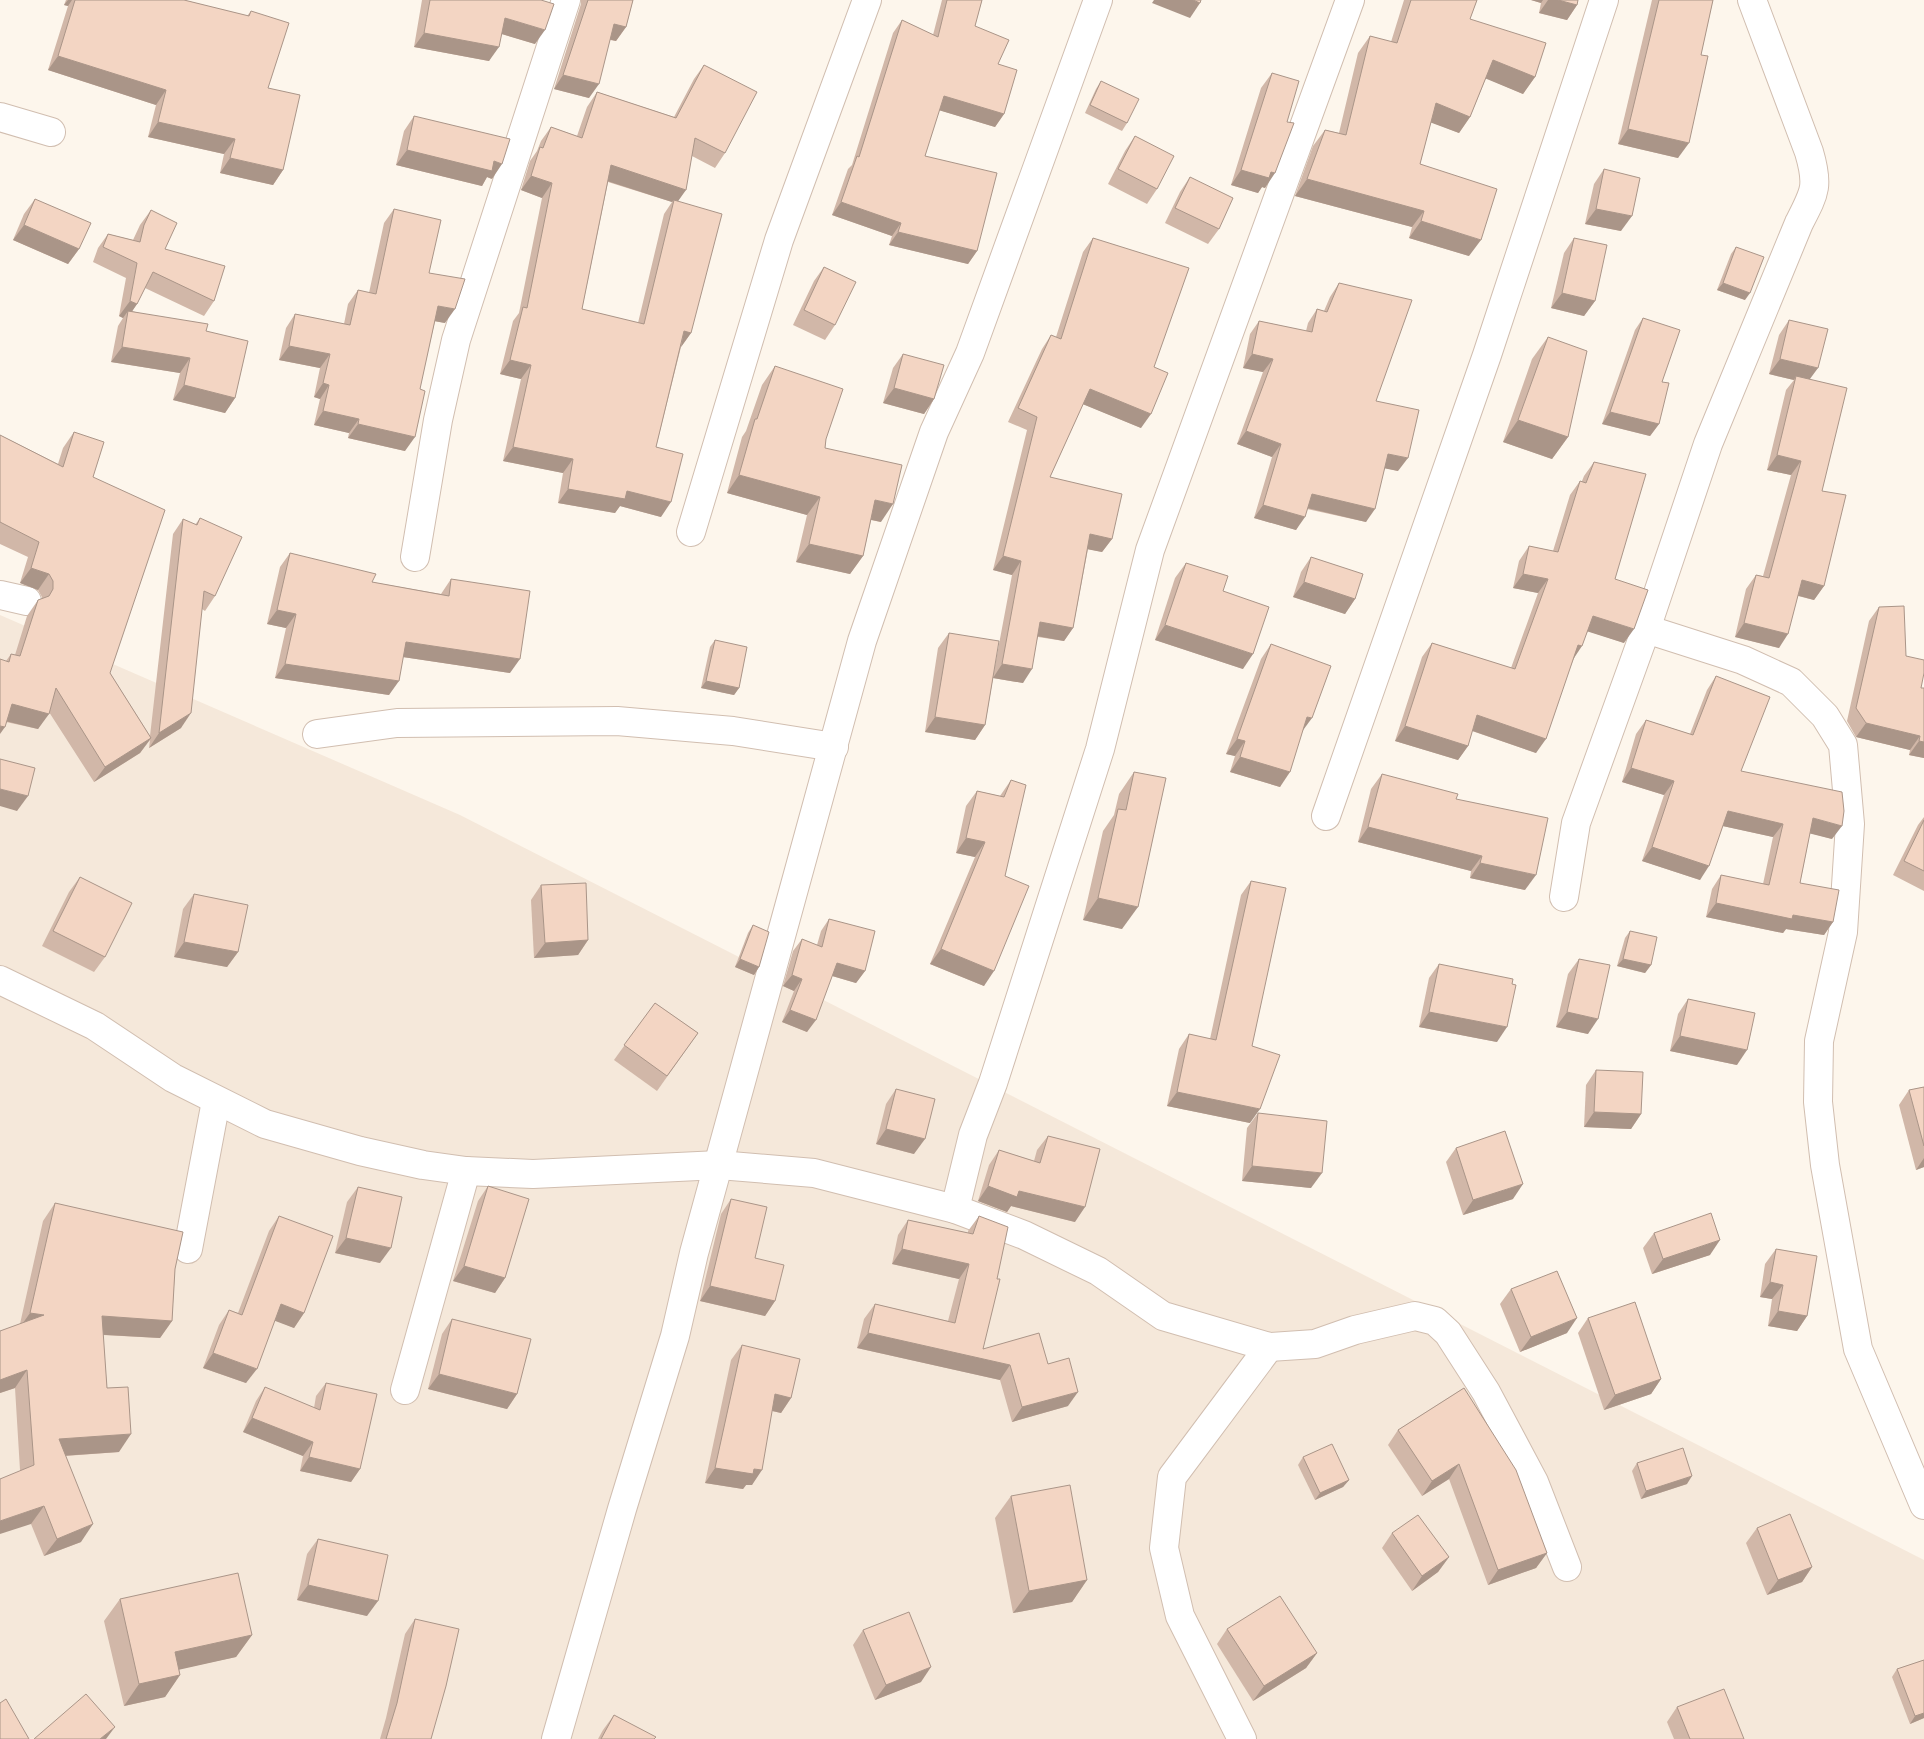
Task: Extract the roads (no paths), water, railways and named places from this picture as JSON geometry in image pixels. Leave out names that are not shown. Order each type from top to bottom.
[{"type":"street","points":[[690,532],[779,240],[867,0]]},
{"type":"street","points":[[556,1739],[622,1509],[675,1336],[694,1253],[862,641],[934,432],[970,353],[1098,0]]},
{"type":"street","points":[[955,1209],[973,1135],[993,1083],[1100,749],[1150,550],[1350,0]]},
{"type":"street","points":[[1326,816],[1487,355],[1604,0]]},
{"type":"street","points":[[1564,897],[1576,824],[1646,629],[1708,444],[1799,223],[1814,194],[1816,174],[1809,152],[1752,0]]},
{"type":"street","points":[[415,557],[438,420],[456,340],[557,3]]},
{"type":"street","points":[[0,117],[51,132]]},
{"type":"street","points":[[0,595],[27,601]]},
{"type":"street","points":[[1646,629],[1743,660],[1791,682],[1825,716],[1843,745],[1850,824],[1843,932],[1818,1041],[1818,1102],[1826,1165],[1858,1349],[1924,1505]]},
{"type":"street","points":[[317,734],[397,723],[617,721],[733,731],[834,747]]},
{"type":"street","points":[[0,980],[96,1026],[173,1078],[265,1124],[423,1165],[466,1171],[533,1174],[719,1165],[814,1173],[955,1209],[1024,1235],[1098,1271],[1163,1316],[1269,1347],[1315,1344],[1355,1330],[1415,1316],[1435,1321],[1448,1333],[1486,1392],[1521,1457],[1534,1482],[1567,1567]]},
{"type":"street","points":[[188,1249],[216,1101]]},
{"type":"street","points":[[405,1390],[466,1171]]},
{"type":"street","points":[[1242,1739],[1180,1616],[1164,1548],[1172,1477],[1269,1347]]}]
